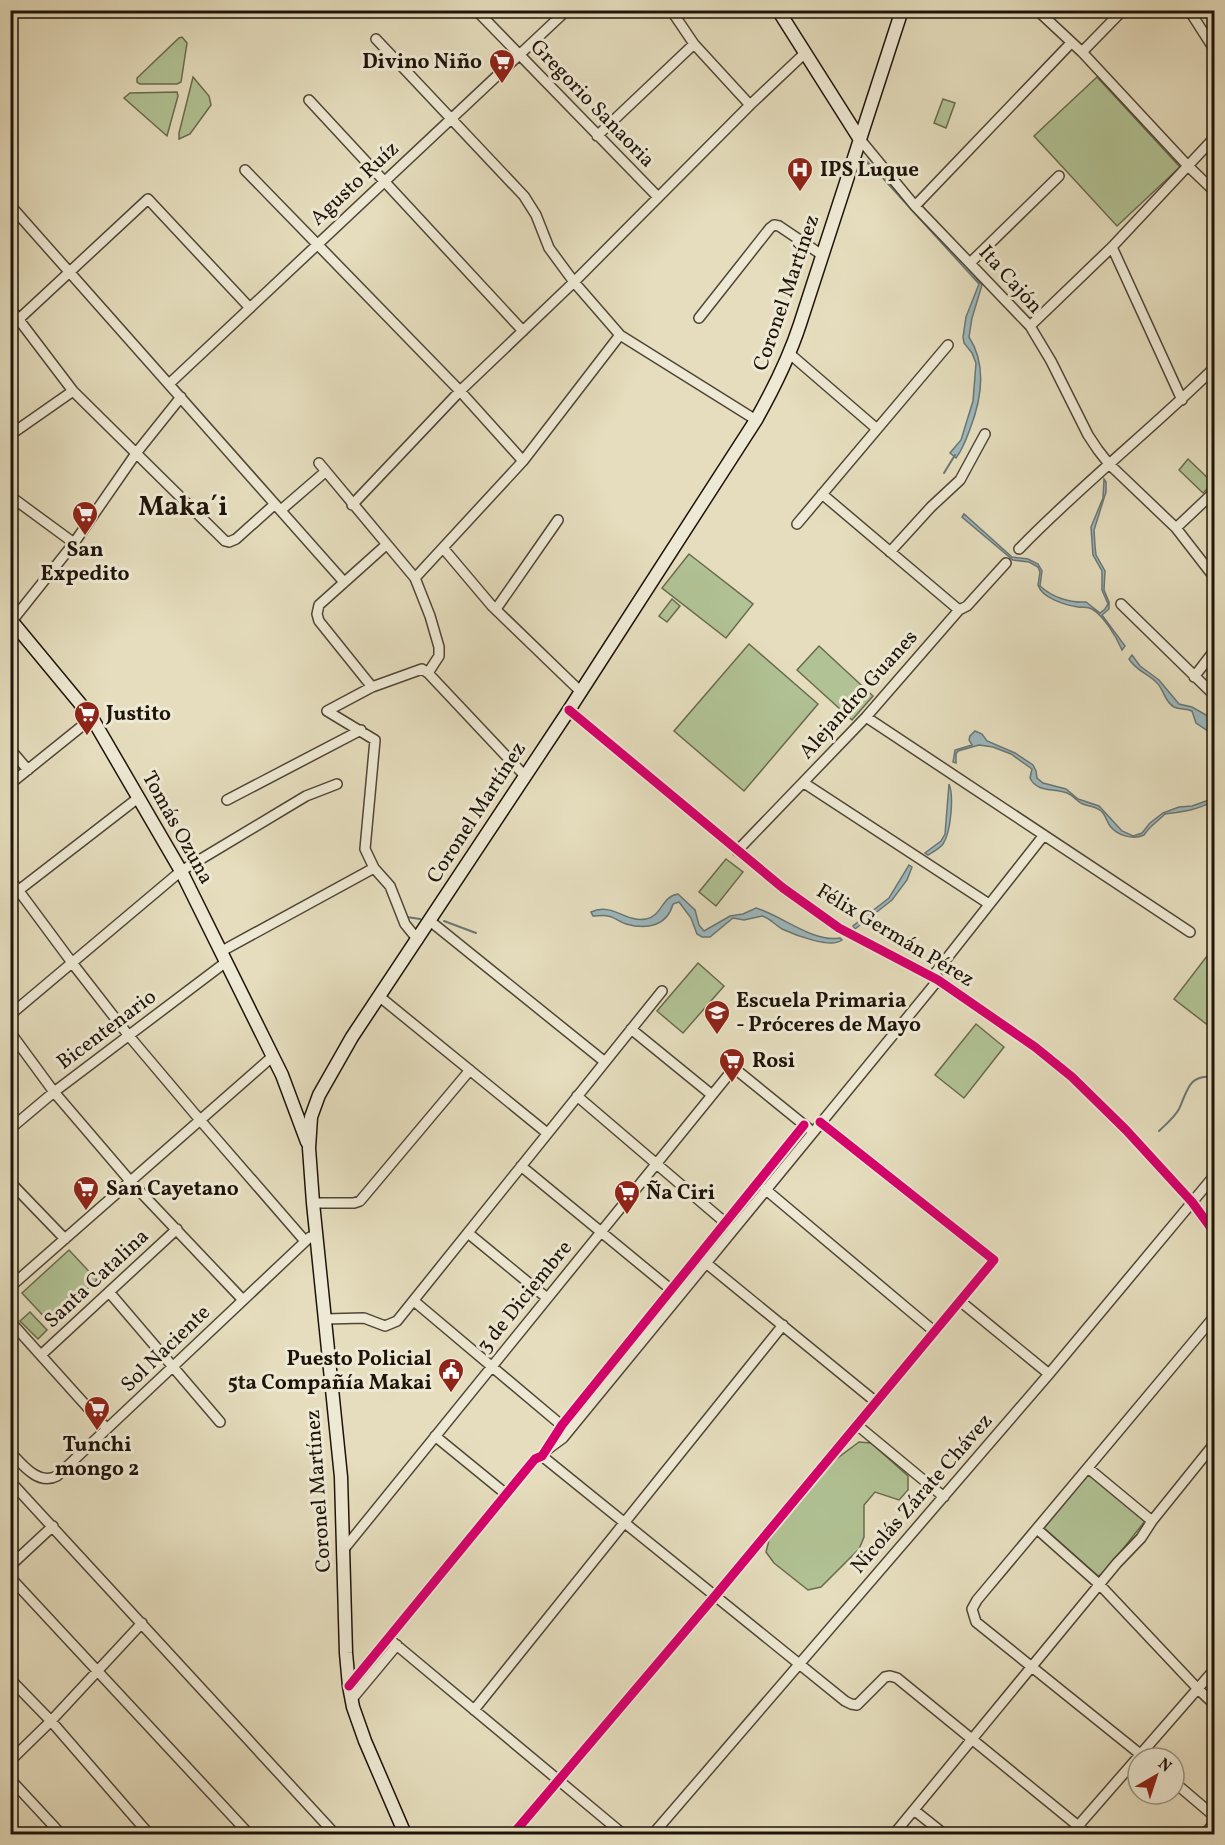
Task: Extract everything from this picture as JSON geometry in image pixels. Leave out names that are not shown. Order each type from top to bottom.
[{"type":"main road","points":[[778,10],[857,145]]},
{"type":"main road","name":"Coronel Martínez","points":[[405,1834],[365,1741],[349,1686],[341,1477],[313,1203],[309,1148],[312,1117],[319,1095],[333,1068],[569,710],[756,420],[780,378],[790,354],[902,10]]},
{"type":"main road","name":"Tomás Ozuna","points":[[11,620],[92,718],[181,871],[282,1075],[309,1148]]},
{"type":"main road","name":"Tomás Ozuna","points":[[282,1075],[312,1117]]},
{"type":"street","name":"Gregorio Sanaoria","points":[[476,10],[658,197]]},
{"type":"street","name":"Agusto Ruíz","points":[[169,384],[567,10]]},
{"type":"street","points":[[671,10],[694,44],[750,105]]},
{"type":"street","points":[[1037,10],[1082,52],[1188,166],[1215,191]]},
{"type":"street","points":[[1082,52],[1123,10]]},
{"type":"street","points":[[1189,10],[1215,49]]},
{"type":"street","points":[[376,39],[524,196],[536,215],[549,248],[574,282],[621,335],[756,420]]},
{"type":"street","points":[[915,206],[1071,43]]},
{"type":"street","points":[[597,136],[694,44]]},
{"type":"street","points":[[352,505],[460,391],[574,282],[805,53]]},
{"type":"street","points":[[309,100],[523,331]]},
{"type":"street","points":[[1030,326],[1112,247],[1215,138]]},
{"type":"street","name":"Ita Cajón","points":[[857,145],[1030,326],[1051,361],[1088,435],[1109,464],[1176,528],[1215,577]]},
{"type":"street","points":[[245,170],[460,391],[523,461]]},
{"type":"street","points":[[971,262],[1059,176]]},
{"type":"street","points":[[19,319],[148,199],[250,308]]},
{"type":"street","points":[[10,205],[344,582]]},
{"type":"street","points":[[699,318],[774,225],[779,226],[822,255]]},
{"type":"street","points":[[1112,247],[1182,400]]},
{"type":"street","points":[[10,308],[73,391],[226,541],[232,542],[325,472]]},
{"type":"street","points":[[415,578],[523,461],[621,335]]},
{"type":"street","points":[[796,524],[948,345]]},
{"type":"street","points":[[790,354],[877,429]]},
{"type":"street","points":[[1019,549],[1059,508],[1215,368]]},
{"type":"street","points":[[10,435],[73,391]]},
{"type":"street","points":[[11,620],[74,543],[137,452],[181,397]]},
{"type":"street","points":[[890,552],[931,507],[960,480],[986,434]]},
{"type":"street","points":[[319,463],[415,578],[439,647],[439,656],[428,673]]},
{"type":"street","points":[[1176,528],[1215,492]]},
{"type":"street","points":[[822,494],[958,610]]},
{"type":"street","points":[[10,496],[74,543]]},
{"type":"street","points":[[496,609],[558,519]]},
{"type":"street","points":[[372,687],[319,621],[317,614],[319,605],[386,545]]},
{"type":"street","points":[[443,548],[496,609],[580,691]]},
{"type":"street","name":"Alejandro Guanes","points":[[737,851],[866,717],[958,610],[967,606],[1006,563]]},
{"type":"street","points":[[1121,604],[1215,695]]},
{"type":"street","points":[[1194,677],[1215,651]]},
{"type":"street","points":[[418,940],[405,924],[390,886],[374,868],[365,849],[376,743],[373,737],[327,711],[372,687],[422,669],[524,775]]},
{"type":"street","name":"Félix Germán Pérez","points":[[569,710],[737,851],[839,928],[938,980],[1035,1047],[1072,1077],[1126,1130],[1192,1202],[1215,1232]]},
{"type":"street","points":[[866,717],[1190,932]]},
{"type":"street","points":[[10,784],[92,718]]},
{"type":"street","points":[[227,800],[361,730]]},
{"type":"street","points":[[10,749],[28,770]]},
{"type":"street","points":[[804,783],[989,904]]},
{"type":"street","points":[[10,1015],[181,871],[306,796],[337,784]]},
{"type":"street","points":[[19,890],[138,798]]},
{"type":"street","points":[[675,1293],[706,1263],[938,980],[936,972],[1044,835]]},
{"type":"street","name":"Bicentenario","points":[[10,1129],[54,1092],[129,1036],[224,957],[374,868]]},
{"type":"street","points":[[10,879],[129,1036],[305,1241]]},
{"type":"street","points":[[430,921],[605,1062]]},
{"type":"street","points":[[325,1319],[364,1318],[388,1326],[397,1322],[662,991]]},
{"type":"street","points":[[380,997],[547,1133]]},
{"type":"street","points":[[632,1029],[711,1095]]},
{"type":"street","points":[[10,1032],[54,1092],[131,1182],[243,1300]]},
{"type":"street","points":[[10,1287],[273,1056]]},
{"type":"street","name":"3 de Diciembre","points":[[344,1549],[734,1068],[804,1125]]},
{"type":"street","points":[[313,1203],[360,1201],[470,1070]]},
{"type":"street","points":[[576,1096],[733,1230]]},
{"type":"street","points":[[513,1834],[715,1596],[994,1260],[820,1122]]},
{"type":"street","points":[[349,1686],[535,1459],[545,1453],[565,1429],[675,1293],[725,1223],[804,1125],[812,1132]]},
{"type":"street","points":[[521,1166],[675,1293]]},
{"type":"street","name":"Nicolás Zárate Chávez","points":[[653,1834],[944,1497],[1215,1176]]},
{"type":"street","points":[[10,1182],[65,1239]]},
{"type":"street","points":[[765,1189],[935,1332]]},
{"type":"street","name":"Santa Catalina","points":[[41,1355],[177,1229]]},
{"type":"street","name":"Sol Naciente","points":[[10,1452],[35,1475],[43,1479],[57,1476],[316,1231]]},
{"type":"street","points":[[468,1233],[547,1298]]},
{"type":"street","points":[[706,1263],[876,1402]]},
{"type":"street","points":[[109,1292],[220,1422]]},
{"type":"street","points":[[414,1301],[565,1429]]},
{"type":"street","points":[[960,1301],[1049,1374]]},
{"type":"street","points":[[1130,1746],[976,1622],[972,1612],[977,1600],[1215,1317]]},
{"type":"street","points":[[10,1321],[107,1429]]},
{"type":"street","points":[[474,1710],[783,1325]]},
{"type":"street","points":[[857,1425],[944,1497]]},
{"type":"street","points":[[435,1436],[506,1494]]},
{"type":"street","points":[[894,1834],[1141,1538],[1152,1521],[1215,1444]]},
{"type":"street","points":[[545,1453],[624,1522],[851,1704],[857,1705],[885,1677],[894,1676],[973,1738],[1075,1831],[1088,1834]]},
{"type":"street","points":[[1088,1468],[1152,1521]]},
{"type":"street","points":[[10,1481],[335,1834]]},
{"type":"street","points":[[10,1566],[53,1526]]},
{"type":"street","points":[[1036,1529],[1100,1585],[1198,1689],[1215,1704]]},
{"type":"street","points":[[10,1577],[249,1834]]},
{"type":"street","points":[[10,1761],[98,1672],[142,1623]]},
{"type":"street","points":[[388,1638],[623,1834]]},
{"type":"street","points":[[352,1700],[397,1645]]},
{"type":"street","points":[[1151,1746],[1215,1670]]},
{"type":"street","points":[[10,1679],[51,1721],[149,1834]]},
{"type":"street","points":[[1075,1831],[1126,1775]]},
{"type":"street","points":[[10,1779],[61,1834]]},
{"type":"street","points":[[1186,1792],[1215,1816]]},
{"type":"street","points":[[914,1810],[944,1834]]},
{"type":"street","points":[[1204,1834],[1215,1823]]},
{"type":"green space","points":[[182,37],[187,43],[181,82],[177,84],[140,84],[137,82],[137,78]]},
{"type":"green space","points":[[193,77],[209,96],[211,105],[190,134],[179,139],[179,133]]},
{"type":"green space","points":[[1097,77],[1180,167],[1117,226],[1034,136]]},
{"type":"green space","points":[[177,92],[178,96],[167,136],[124,98],[130,93]]},
{"type":"green space","points":[[943,99],[955,103],[946,128],[934,123]]},
{"type":"green space","points":[[1188,459],[1213,483],[1203,493],[1179,470]]},
{"type":"green space","points":[[689,554],[753,604],[726,638],[662,588]]},
{"type":"green space","points":[[672,599],[680,606],[667,622],[659,616]]},
{"type":"green space","points":[[749,644],[818,704],[744,791],[674,731]]},
{"type":"green space","points":[[819,646],[873,696],[852,720],[797,670]]},
{"type":"green space","points":[[726,859],[743,872],[716,906],[699,892]]},
{"type":"green space","points":[[1214,947],[1214,1030],[1174,999]]},
{"type":"green space","points":[[698,963],[724,986],[683,1033],[657,1011]]},
{"type":"green space","points":[[976,1024],[1004,1047],[964,1098],[935,1075]]},
{"type":"green space","points":[[802,1133],[803,1136],[796,1146],[734,1220],[733,1218]]},
{"type":"green space","points":[[69,1250],[97,1280],[50,1323],[22,1293]]},
{"type":"green space","points":[[30,1312],[47,1330],[38,1339],[20,1321]]},
{"type":"green space","points":[[859,1442],[871,1443],[908,1476],[908,1490],[899,1500],[875,1492],[864,1505],[864,1537],[859,1549],[821,1587],[808,1590],[774,1563],[766,1552],[769,1540],[835,1460]]},
{"type":"green space","points":[[1088,1474],[1145,1521],[1104,1573],[1098,1576],[1044,1528]]},
{"type":"water","points":[[866,160],[982,285],[969,337],[978,359],[980,394],[969,433],[956,458],[950,453],[961,440],[973,401],[976,363],[963,337],[966,317],[979,284],[878,173],[871,169]]},
{"type":"water","points":[[1104,479],[1106,492],[1094,530],[1096,555],[1105,571],[1104,590],[1109,602],[1109,609],[1102,615],[1125,646],[1122,650],[1110,628],[1097,612],[1087,607],[1067,605],[1044,594],[1038,585],[1040,572],[1038,567],[1029,562],[1013,560],[962,517],[964,514],[1012,557],[1028,559],[1038,564],[1042,571],[1040,586],[1045,590],[1067,600],[1086,602],[1100,613],[1108,604],[1102,590],[1102,571],[1093,555],[1091,527],[1103,498]]},
{"type":"water","points":[[1132,655],[1140,666],[1159,680],[1179,704],[1192,707],[1208,716],[1214,725],[1214,735],[1196,723],[1192,711],[1171,705],[1158,684],[1132,663],[1129,659]]},
{"type":"water","points":[[975,731],[982,734],[987,741],[1015,753],[1033,765],[1037,778],[1043,783],[1066,789],[1078,799],[1099,806],[1122,831],[1133,836],[1142,833],[1163,813],[1179,807],[1192,806],[1214,796],[1214,800],[1197,808],[1165,814],[1144,835],[1135,837],[1126,836],[1113,829],[1104,814],[1094,807],[1081,803],[1067,793],[1037,786],[1030,778],[1032,769],[1011,754],[993,747],[979,745],[958,751],[956,763],[953,762],[955,750],[972,745],[969,740]]},
{"type":"water","points":[[949,784],[951,790],[950,823],[946,838],[938,849],[928,855],[925,853],[941,841],[945,834]]},
{"type":"water","points":[[909,865],[912,867],[907,880],[892,900],[855,929],[853,926],[889,898]]},
{"type":"water","points":[[678,894],[695,910],[699,925],[704,931],[730,916],[743,914],[756,908],[808,933],[842,940],[830,943],[804,937],[782,929],[762,916],[744,920],[733,918],[710,937],[702,937],[697,934],[691,918],[679,902],[673,904],[661,922],[641,927],[626,924],[608,916],[593,916],[591,912],[606,909],[632,918],[646,919],[656,914],[668,898]]},
{"type":"waterway","points":[[873,170],[883,178]]},
{"type":"waterway","points":[[887,182],[906,202]]},
{"type":"waterway","points":[[944,473],[955,455]]},
{"type":"waterway","points":[[407,917],[420,919]]},
{"type":"waterway","points":[[444,921],[476,933]]},
{"type":"waterway","points":[[1159,1131],[1177,1112],[1187,1090],[1194,1081],[1199,1078],[1214,1077]]},
{"type":"cycle path","points":[[569,710],[783,888],[839,928],[938,980],[1035,1047],[1072,1077],[1126,1130],[1192,1202],[1214,1232]]},
{"type":"cycle path","points":[[513,1834],[715,1596],[994,1260],[820,1122]]},
{"type":"cycle path","points":[[349,1686],[535,1459],[542,1456],[562,1425],[804,1125]]},
{"type":"place","name":"Divino Niño","points":[[502,85]]},
{"type":"place","name":"IPS Luque","points":[[800,193]]},
{"type":"place","name":"San Expedito","points":[[85,537]]},
{"type":"place","name":"Justito","points":[[87,737]]},
{"type":"place","name":"Escuela Primaria - Próceres de Mayo","points":[[717,1036]]},
{"type":"place","name":"Rosi","points":[[732,1084]]},
{"type":"place","name":"San Cayetano","points":[[86,1212]]},
{"type":"place","name":"Ña Ciri","points":[[627,1216]]},
{"type":"place","name":"Puesto Policial 5ta Compañía Makai","points":[[451,1394]]},
{"type":"place","name":"Tunchi mongo 2","points":[[97,1432]]},
{"type":"district","name":"Maka´i","points":[[183,508]]}]
